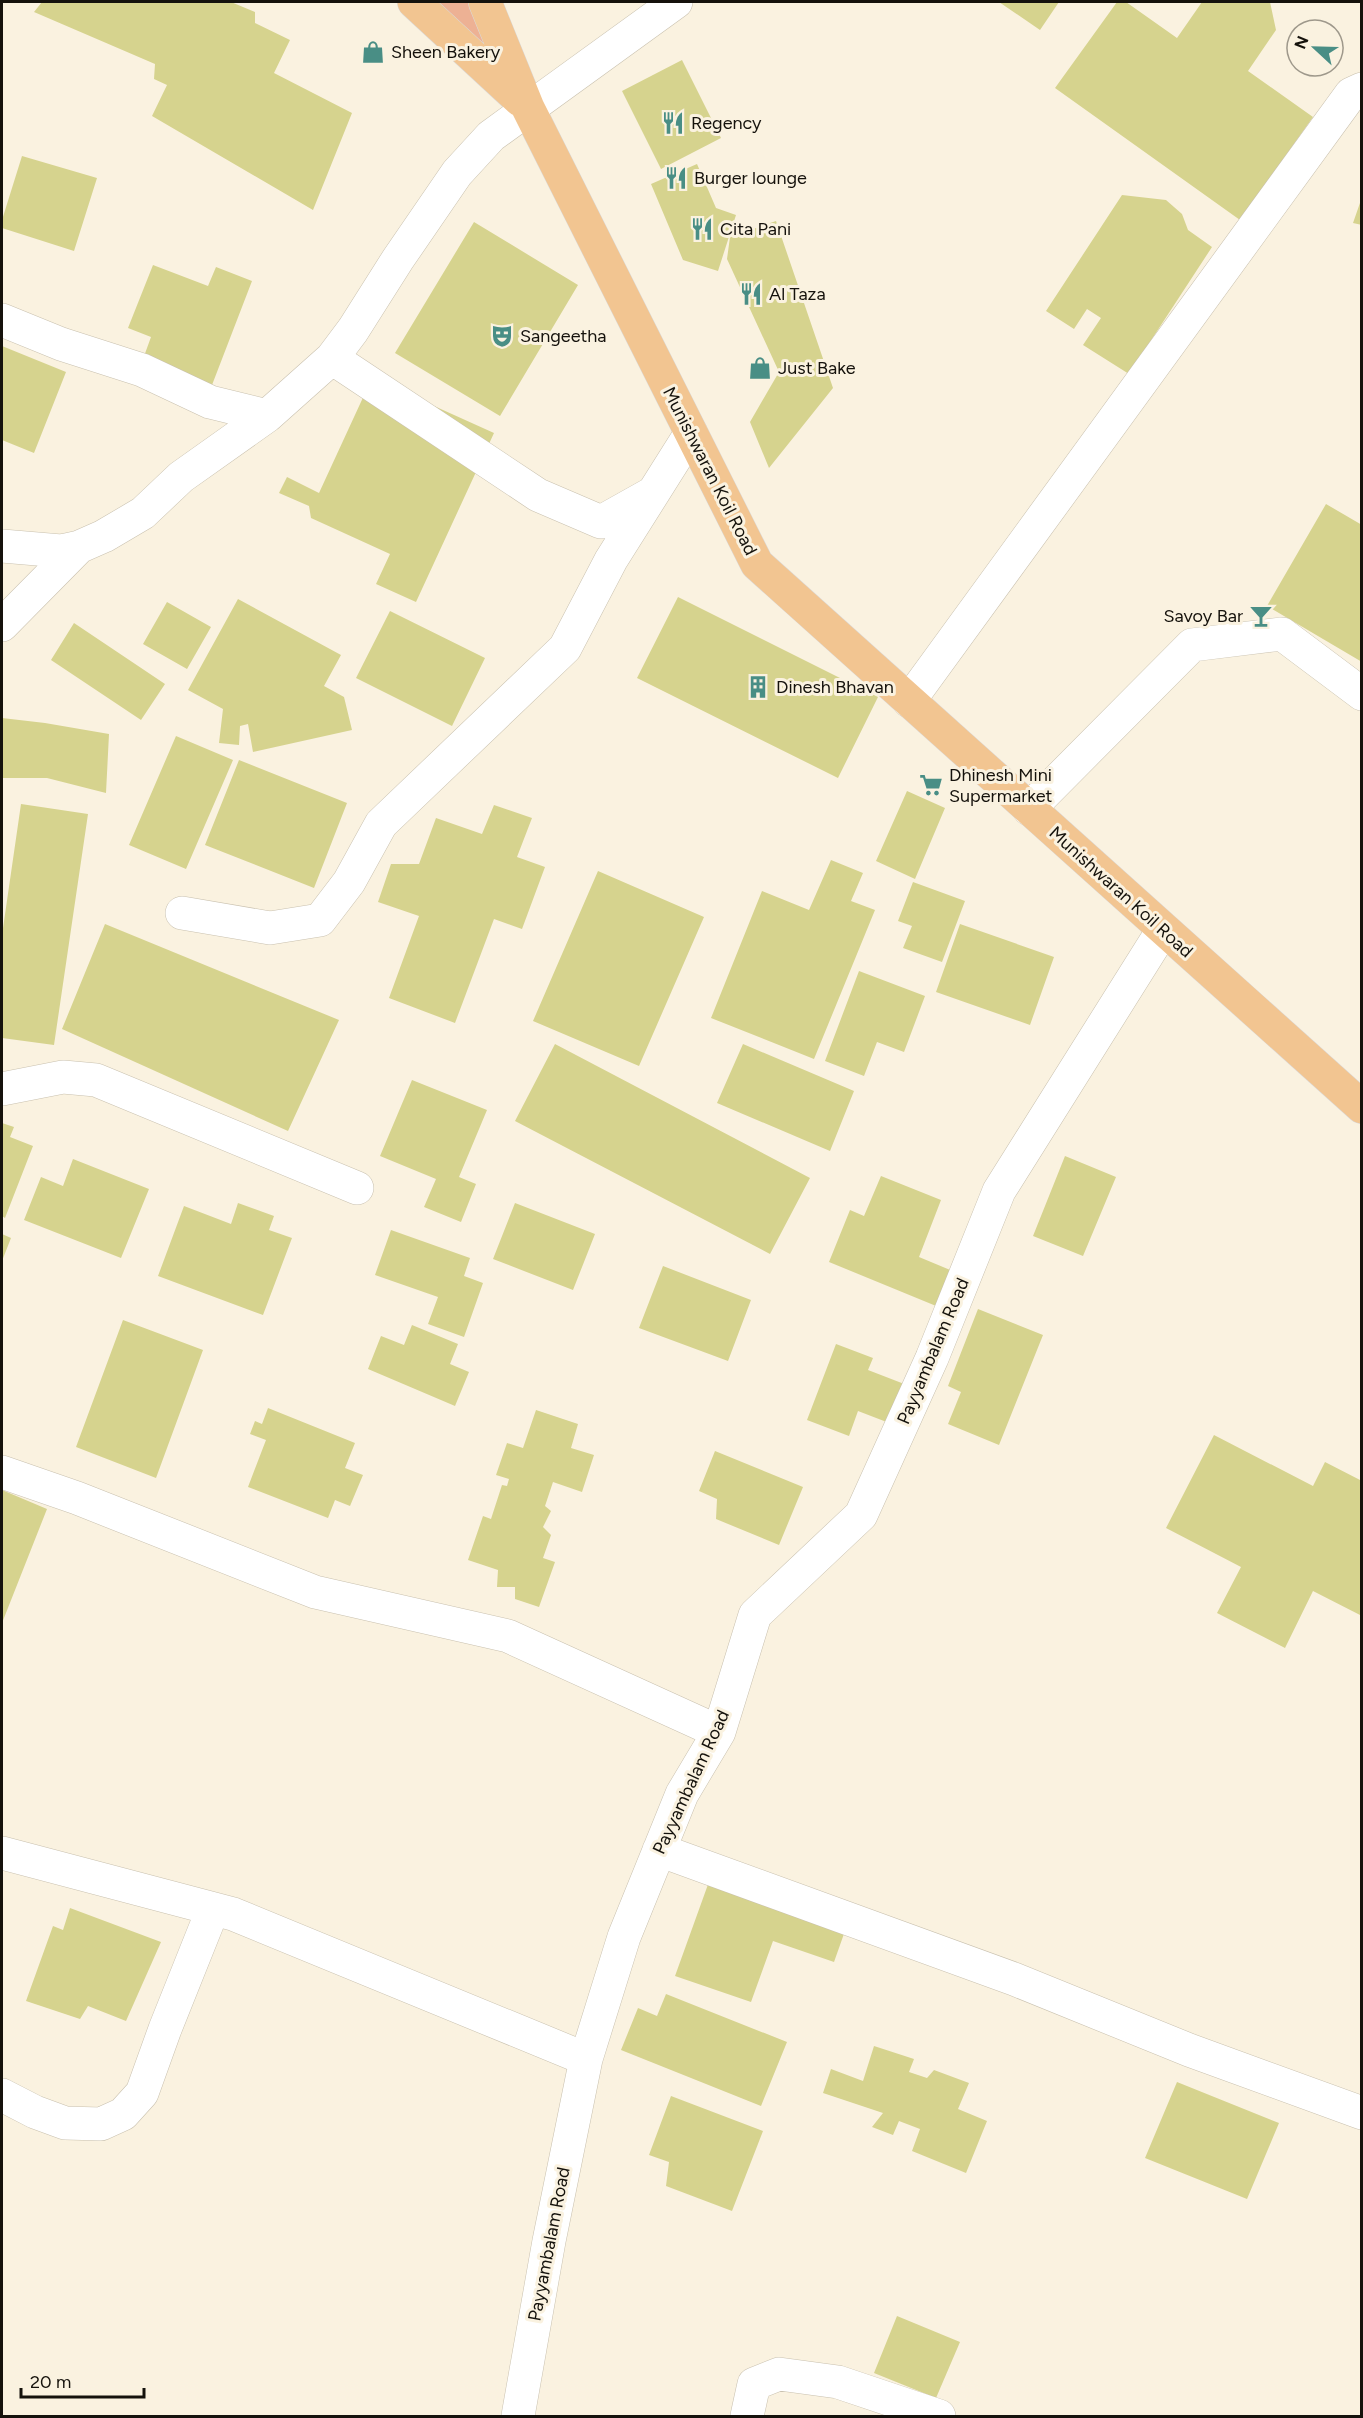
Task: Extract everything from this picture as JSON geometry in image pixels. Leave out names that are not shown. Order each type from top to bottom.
[{"type":"main road","points":[[414,2],[528,108]]},
{"type":"main road","name":"Munishwaran Koil Road","points":[[484,2],[528,108],[757,564],[1362,1107]]},
{"type":"street","points":[[2,546],[61,551],[79,547],[104,536],[142,513],[181,477],[267,416],[332,358],[457,173],[491,136],[675,2]]},
{"type":"street","points":[[909,702],[1351,94],[1362,89]]},
{"type":"street","points":[[2,320],[60,344],[142,370],[210,402],[267,416]]},
{"type":"street","points":[[332,358],[538,495],[602,522],[652,493]]},
{"type":"street","points":[[182,913],[270,928],[320,920],[349,882],[381,824],[565,648],[611,560],[691,433]]},
{"type":"street","points":[[2,625],[79,547]]},
{"type":"street","points":[[1029,809],[1192,645],[1282,634],[1362,694]]},
{"type":"street","name":"Payyambalam Road","points":[[518,2416],[549,2241],[586,2059],[624,1937],[659,1850],[682,1794],[719,1732],[755,1615],[861,1515],[932,1358],[999,1191],[1163,930]]},
{"type":"street","points":[[2,1089],[63,1077],[96,1080],[357,1188]]},
{"type":"street","points":[[2,1472],[77,1498],[315,1592],[508,1636],[719,1732]]},
{"type":"street","points":[[659,1850],[1014,1979],[1189,2050],[1362,2113]]},
{"type":"street","points":[[2,1853],[232,1914],[586,2059]]},
{"type":"street","points":[[2,2096],[35,2112],[65,2122],[101,2124],[123,2114],[142,2093],[213,1909]]},
{"type":"street","points":[[747,2416],[754,2384],[779,2374],[838,2382],[939,2416]]},
{"type":"shaded area","points":[[430,2],[475,2],[505,75]]},
{"type":"building","points":[[42,2],[231,2],[255,12],[255,23],[290,40],[274,73],[352,113],[313,210],[152,116],[167,85],[154,79],[155,64],[34,12]]},
{"type":"building","points":[[999,2],[1059,2],[1040,30]]},
{"type":"building","points":[[1117,2],[1126,2],[1177,38],[1202,2],[1270,2],[1276,30],[1248,71],[1313,117],[1240,220],[1055,88]]},
{"type":"building","points":[[682,60],[721,138],[661,169],[622,91]]},
{"type":"building","points":[[22,156],[97,178],[74,251],[2,228],[2,220]]},
{"type":"building","points":[[697,164],[716,208],[736,215],[718,271],[683,260],[651,184]]},
{"type":"building","points":[[1122,195],[1166,200],[1182,214],[1188,230],[1212,247],[1129,374],[1083,345],[1101,318],[1087,309],[1074,329],[1046,311]]},
{"type":"building","points":[[1362,200],[1362,225],[1353,223]]},
{"type":"building","points":[[776,221],[833,388],[769,468],[750,422],[779,372],[727,259],[730,237]]},
{"type":"building","points":[[474,222],[578,285],[500,416],[395,353]]},
{"type":"building","points":[[153,265],[208,286],[216,267],[252,281],[212,385],[143,359],[151,337],[128,328]]},
{"type":"building","points":[[2,346],[66,372],[34,453],[2,440]]},
{"type":"building","points":[[372,378],[494,433],[416,602],[376,584],[390,554],[311,518],[309,506],[279,493],[287,477],[319,493]]},
{"type":"building","points":[[1326,504],[1362,525],[1362,662],[1267,606]]},
{"type":"building","name":"Dinesh Bhavan","points":[[678,597],[878,697],[838,778],[637,678]]},
{"type":"building","points":[[238,599],[341,655],[324,686],[344,697],[352,730],[253,752],[248,724],[240,726],[239,745],[219,743],[223,709],[188,690]]},
{"type":"building","points":[[167,602],[211,627],[187,669],[143,644]]},
{"type":"building","points":[[390,611],[485,658],[452,726],[356,678]]},
{"type":"building","points":[[74,623],[165,684],[141,720],[51,660]]},
{"type":"building","points":[[2,718],[109,734],[106,793],[47,778],[2,778]]},
{"type":"building","points":[[176,736],[233,760],[186,869],[129,845]]},
{"type":"building","points":[[239,760],[347,803],[314,888],[205,845]]},
{"type":"building","points":[[907,791],[945,808],[915,879],[876,861]]},
{"type":"building","points":[[21,804],[88,814],[54,1045],[2,1038],[2,935]]},
{"type":"building","points":[[494,805],[532,818],[517,857],[545,867],[522,929],[494,919],[455,1023],[389,998],[419,916],[378,902],[391,864],[419,864],[436,818],[482,834]]},
{"type":"building","points":[[831,860],[863,873],[851,901],[875,910],[814,1059],[711,1018],[762,891],[809,910]]},
{"type":"building","points":[[598,871],[704,917],[639,1066],[533,1021]]},
{"type":"building","points":[[913,882],[965,901],[942,962],[903,948],[912,926],[898,921]]},
{"type":"building","points":[[105,924],[339,1020],[288,1131],[62,1029]]},
{"type":"building","points":[[960,924],[1054,957],[1030,1025],[936,992]]},
{"type":"building","points":[[859,971],[925,996],[904,1052],[877,1042],[864,1076],[825,1061]]},
{"type":"building","points":[[555,1044],[810,1178],[770,1254],[515,1121]]},
{"type":"building","points":[[743,1044],[854,1091],[830,1151],[717,1103]]},
{"type":"building","points":[[412,1080],[487,1110],[459,1177],[476,1184],[461,1222],[424,1207],[436,1179],[380,1156]]},
{"type":"building","points":[[2,1123],[14,1127],[10,1137],[33,1146],[5,1218],[2,1216]]},
{"type":"building","points":[[1065,1156],[1116,1177],[1083,1256],[1033,1236]]},
{"type":"building","points":[[73,1159],[149,1189],[121,1258],[24,1220],[41,1177],[63,1186]]},
{"type":"building","points":[[881,1176],[941,1200],[919,1257],[955,1272],[941,1308],[829,1262],[850,1210],[864,1216]]},
{"type":"building","points":[[238,1203],[274,1216],[269,1230],[292,1238],[263,1315],[158,1276],[184,1206],[231,1224]]},
{"type":"building","points":[[515,1203],[595,1234],[573,1290],[493,1259]]},
{"type":"building","points":[[391,1230],[470,1258],[464,1276],[483,1283],[464,1337],[428,1324],[438,1297],[375,1275]]},
{"type":"building","points":[[2,1234],[11,1238],[2,1261]]},
{"type":"building","points":[[663,1266],[751,1300],[728,1361],[639,1328]]},
{"type":"building","points":[[978,1309],[1043,1335],[999,1445],[948,1424],[961,1392],[948,1386]]},
{"type":"building","points":[[123,1320],[203,1350],[156,1478],[76,1447]]},
{"type":"building","points":[[412,1325],[458,1344],[450,1364],[469,1372],[455,1406],[368,1369],[381,1336],[404,1345]]},
{"type":"building","points":[[836,1344],[873,1358],[868,1370],[912,1387],[897,1426],[858,1411],[849,1436],[807,1420]]},
{"type":"building","points":[[268,1408],[355,1443],[345,1468],[363,1475],[350,1506],[335,1500],[328,1518],[248,1487],[266,1440],[250,1434],[255,1421],[262,1424]]},
{"type":"building","points":[[536,1410],[578,1424],[571,1448],[594,1455],[582,1492],[553,1482],[545,1506],[551,1511],[543,1527],[551,1535],[543,1558],[555,1562],[539,1607],[515,1599],[515,1587],[497,1587],[498,1570],[468,1560],[483,1516],[491,1519],[502,1485],[507,1486],[509,1479],[496,1475],[507,1443],[523,1448]]},
{"type":"building","points":[[1214,1435],[1313,1486],[1325,1462],[1362,1481],[1362,1616],[1313,1591],[1285,1648],[1217,1613],[1241,1567],[1166,1528]]},
{"type":"building","points":[[715,1451],[803,1487],[779,1545],[716,1519],[717,1499],[699,1491]]},
{"type":"building","points":[[2,1490],[47,1509],[2,1623]]},
{"type":"building","points":[[715,1865],[851,1914],[834,1962],[773,1941],[751,2002],[675,1976]]},
{"type":"building","points":[[70,1908],[161,1942],[126,2021],[88,2006],[80,2019],[26,2001],[53,1926],[63,1930]]},
{"type":"building","points":[[666,1994],[787,2042],[761,2106],[621,2050],[638,2008],[657,2016]]},
{"type":"building","points":[[874,2046],[914,2059],[909,2072],[927,2078],[934,2070],[969,2083],[958,2109],[987,2121],[966,2173],[912,2151],[920,2129],[899,2121],[893,2135],[872,2127],[883,2113],[823,2093],[831,2069],[863,2081]]},
{"type":"building","points":[[1177,2082],[1279,2123],[1247,2199],[1145,2158]]},
{"type":"building","points":[[671,2096],[763,2131],[732,2211],[666,2186],[669,2162],[649,2155]]},
{"type":"building","points":[[897,2316],[960,2342],[936,2398],[874,2373]]},
{"type":"place","name":"Sheen Bakery","points":[[373,52]]},
{"type":"place","name":"Regency","points":[[673,123]]},
{"type":"place","name":"Burger lounge","points":[[676,178]]},
{"type":"place","name":"Cita Pani","points":[[702,229]]},
{"type":"place","name":"Al Taza","points":[[751,294]]},
{"type":"place","name":"Sangeetha","points":[[502,336]]},
{"type":"place","name":"Just Bake","points":[[760,368]]},
{"type":"place","name":"Savoy Bar","points":[[1261,616]]},
{"type":"place","name":"Dinesh Bhavan","points":[[758,687]]},
{"type":"place","name":"Dhinesh Mini Supermarket","points":[[931,785]]}]
